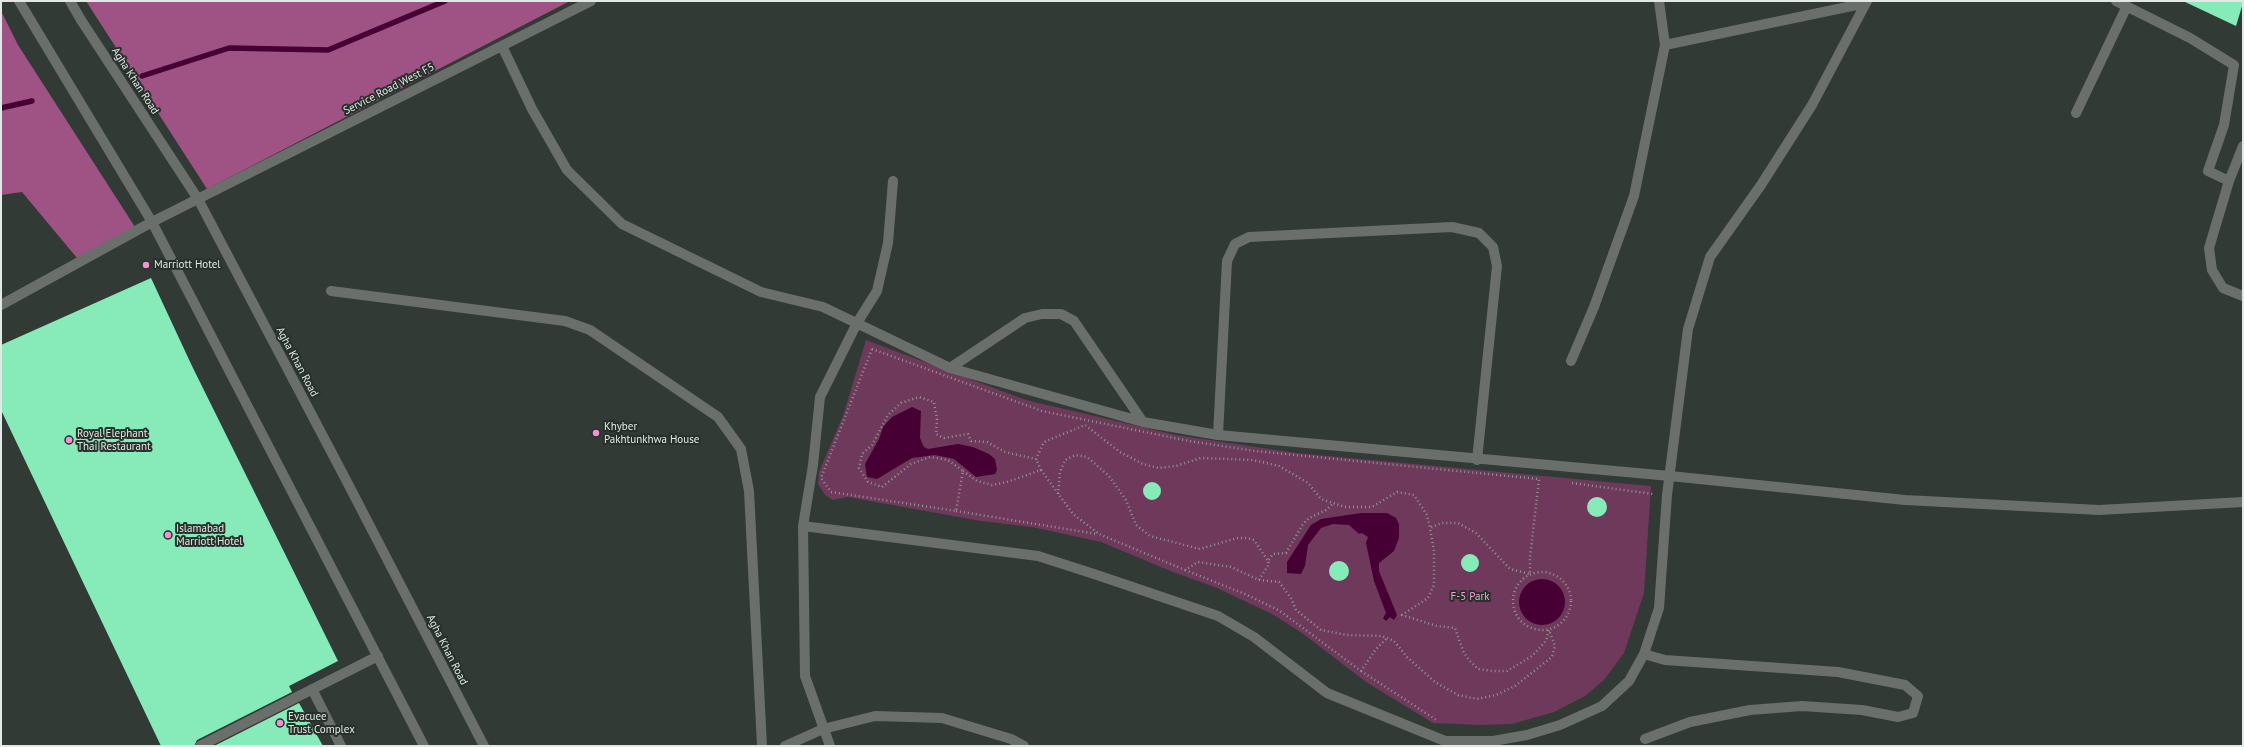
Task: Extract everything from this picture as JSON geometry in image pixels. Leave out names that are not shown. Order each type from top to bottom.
[{"type":"street","points":[[19,1],[152,222],[424,746]]},
{"type":"street","name":"Agha Khan Road","points":[[70,1],[198,199],[484,746]]},
{"type":"street","name":"Service Road West F5","points":[[1,305],[152,222],[591,1]]},
{"type":"street","points":[[1571,361],[1594,307],[1634,196],[1665,45],[1659,1]]},
{"type":"street","points":[[2116,1],[2190,38],[2234,65],[2224,124],[2208,171],[2230,180]]},
{"type":"street","points":[[1665,45],[1866,2]]},
{"type":"street","points":[[803,526],[1038,556],[1097,574],[1218,616],[1254,638],[1327,693],[1445,741],[1493,742],[1560,725],[1602,706],[1629,681],[1644,654],[1659,608],[1667,495],[1688,329],[1710,257],[1761,185],[1812,105],[1866,2]]},
{"type":"street","points":[[2076,113],[2127,6]]},
{"type":"street","points":[[502,46],[532,109],[567,170],[622,224],[761,292],[823,307],[950,368],[1143,422],[1218,435],[1477,460],[1670,476],[1816,493],[2099,510],[2243,502]]},
{"type":"street","points":[[2243,146],[2230,180],[2209,248],[2212,270],[2223,288],[2243,296]]},
{"type":"street","points":[[830,746],[805,676],[803,526],[820,397],[857,323],[877,291],[888,243],[893,181]]},
{"type":"street","points":[[1218,435],[1227,261],[1235,244],[1249,237],[1452,226],[1479,233],[1494,247],[1497,266],[1477,460]]},
{"type":"street","points":[[331,291],[565,321],[590,330],[718,417],[741,449],[749,491],[762,746]]},
{"type":"street","points":[[950,368],[1025,318],[1042,314],[1061,314],[1074,321],[1143,422]]},
{"type":"street","points":[[1644,654],[1665,660],[1838,672],[1905,685],[1918,696],[1913,713],[1898,717],[1862,710],[1802,706],[1750,710],[1690,722],[1645,739]]},
{"type":"street","points":[[200,746],[378,656]]},
{"type":"street","points":[[312,689],[341,746]]},
{"type":"street","points":[[785,746],[823,729],[875,716],[942,718],[1011,739],[1024,746]]},
{"type":"path","points":[[1441,723],[1361,671],[1280,611],[1246,594],[1099,534],[831,492],[821,478],[830,459],[843,421],[872,349],[1042,411],[1189,441],[1255,451],[1547,480]]},
{"type":"path","points":[[1036,459],[1005,452],[987,442],[971,441],[968,434],[944,438],[936,434],[937,419],[934,402],[920,397],[901,403],[888,415],[872,445],[862,454],[859,468],[868,482],[882,488],[911,464],[930,457],[948,460],[977,481],[992,485],[1007,482],[1041,470]]},
{"type":"path","points":[[1099,534],[1073,514],[1041,470],[1036,459],[1044,442],[1085,425],[1120,452],[1143,464],[1158,468],[1176,466],[1201,458],[1253,460],[1279,466],[1308,482],[1321,499],[1345,507],[1372,507],[1397,492],[1414,495],[1427,515],[1430,528],[1434,551],[1434,585],[1428,598],[1402,615],[1431,625],[1454,628],[1462,650],[1469,660],[1478,669],[1492,671],[1507,671],[1532,656],[1546,641],[1549,630]]},
{"type":"path","points":[[1058,494],[1060,472],[1064,460],[1075,455],[1087,457],[1109,476],[1126,500],[1136,525],[1150,536],[1200,549],[1237,538],[1247,538],[1254,540],[1268,561]]},
{"type":"path","points":[[956,511],[963,471]]},
{"type":"path","points":[[1530,574],[1530,557],[1539,479]]},
{"type":"path","points":[[1569,483],[1667,495]]},
{"type":"path","points":[[1260,580],[1269,564],[1268,561],[1273,554],[1286,553],[1303,524],[1309,518],[1326,510],[1334,503]]},
{"type":"path","points":[[1430,528],[1441,523],[1458,523],[1476,533],[1510,569],[1530,574],[1549,573],[1558,577],[1569,592],[1571,601],[1567,615],[1558,626],[1549,630],[1530,629],[1516,616],[1513,606],[1514,592],[1522,580],[1530,574]]},
{"type":"path","points":[[1185,570],[1198,562],[1231,567],[1260,580],[1279,582],[1291,598],[1296,610],[1321,630],[1347,635],[1382,636],[1394,641],[1407,657],[1435,682],[1458,695],[1477,700],[1496,695],[1515,686],[1552,657],[1555,646],[1549,630]]},
{"type":"path","points":[[1361,671],[1376,649],[1387,638]]},
{"type":"green space","name":"F-5 Park","points":[[866,340],[1026,400],[1176,435],[1296,453],[1651,486],[1644,593],[1624,653],[1604,680],[1585,696],[1554,712],[1512,724],[1481,725],[1433,723],[1366,682],[1302,633],[1272,614],[1217,588],[1173,572],[1101,542],[1032,527],[981,521],[848,497],[833,500],[825,495],[818,484],[819,472],[843,416]]},
{"type":"shaded area","points":[[86,1],[570,1],[207,189]]},
{"type":"shaded area","points":[[1,11],[18,45],[135,227],[77,258],[22,192],[1,195]]},
{"type":"shaded area","points":[[912,407],[921,411],[920,438],[924,447],[928,449],[958,444],[973,447],[989,454],[995,459],[997,470],[995,474],[976,477],[954,459],[935,455],[912,458],[877,479],[867,477],[865,464],[879,439],[883,427],[892,417]]},
{"type":"shaded area","points":[[1361,513],[1387,513],[1396,518],[1399,524],[1399,538],[1394,551],[1379,563],[1379,571],[1397,615],[1394,620],[1390,617],[1386,621],[1383,618],[1386,613],[1374,581],[1366,543],[1368,537],[1362,533],[1359,534],[1349,525],[1333,524],[1321,528],[1308,545],[1305,566],[1301,574],[1287,573],[1287,562],[1311,525],[1321,519]]},
{"type":"shaded area","points":[[1542,579],[1555,583],[1561,589],[1565,602],[1561,615],[1555,621],[1542,625],[1529,621],[1523,615],[1519,602],[1523,589],[1529,583]]},
{"type":"building","points":[[2183,1],[2243,1],[2243,3],[2236,26]]},
{"type":"building","name":"Islamabad Marriott Hotel","points":[[151,278],[192,366],[338,661],[289,686],[292,692],[197,740],[194,746],[161,746],[1,410],[1,345]]},
{"type":"building","points":[[1152,482],[1158,485],[1161,491],[1158,497],[1152,500],[1146,497],[1143,491],[1146,485]]},
{"type":"building","points":[[1597,497],[1604,500],[1607,507],[1604,514],[1597,517],[1590,514],[1587,507],[1590,500]]},
{"type":"building","points":[[1470,554],[1476,557],[1479,563],[1476,569],[1470,572],[1464,569],[1461,563],[1464,557]]},
{"type":"building","points":[[1339,561],[1346,564],[1349,571],[1346,578],[1339,581],[1332,578],[1329,571],[1332,564]]},
{"type":"building","name":"Evacuee Trust Complex","points":[[299,703],[323,746],[214,746]]},
{"type":"waterway","points":[[142,76],[229,48],[328,50],[445,1]]},
{"type":"waterway","points":[[1,108],[32,101]]},
{"type":"place","name":"Marriott Hotel","points":[[146,265]]},
{"type":"place","name":"Khyber Pakhtunkhwa House","points":[[596,433]]},
{"type":"place","name":"Royal Elephant Thai Restaurant","points":[[69,440]]},
{"type":"place","name":"Islamabad Marriott Hotel","points":[[168,535]]},
{"type":"place","name":"Evacuee Trust Complex","points":[[280,723]]}]
